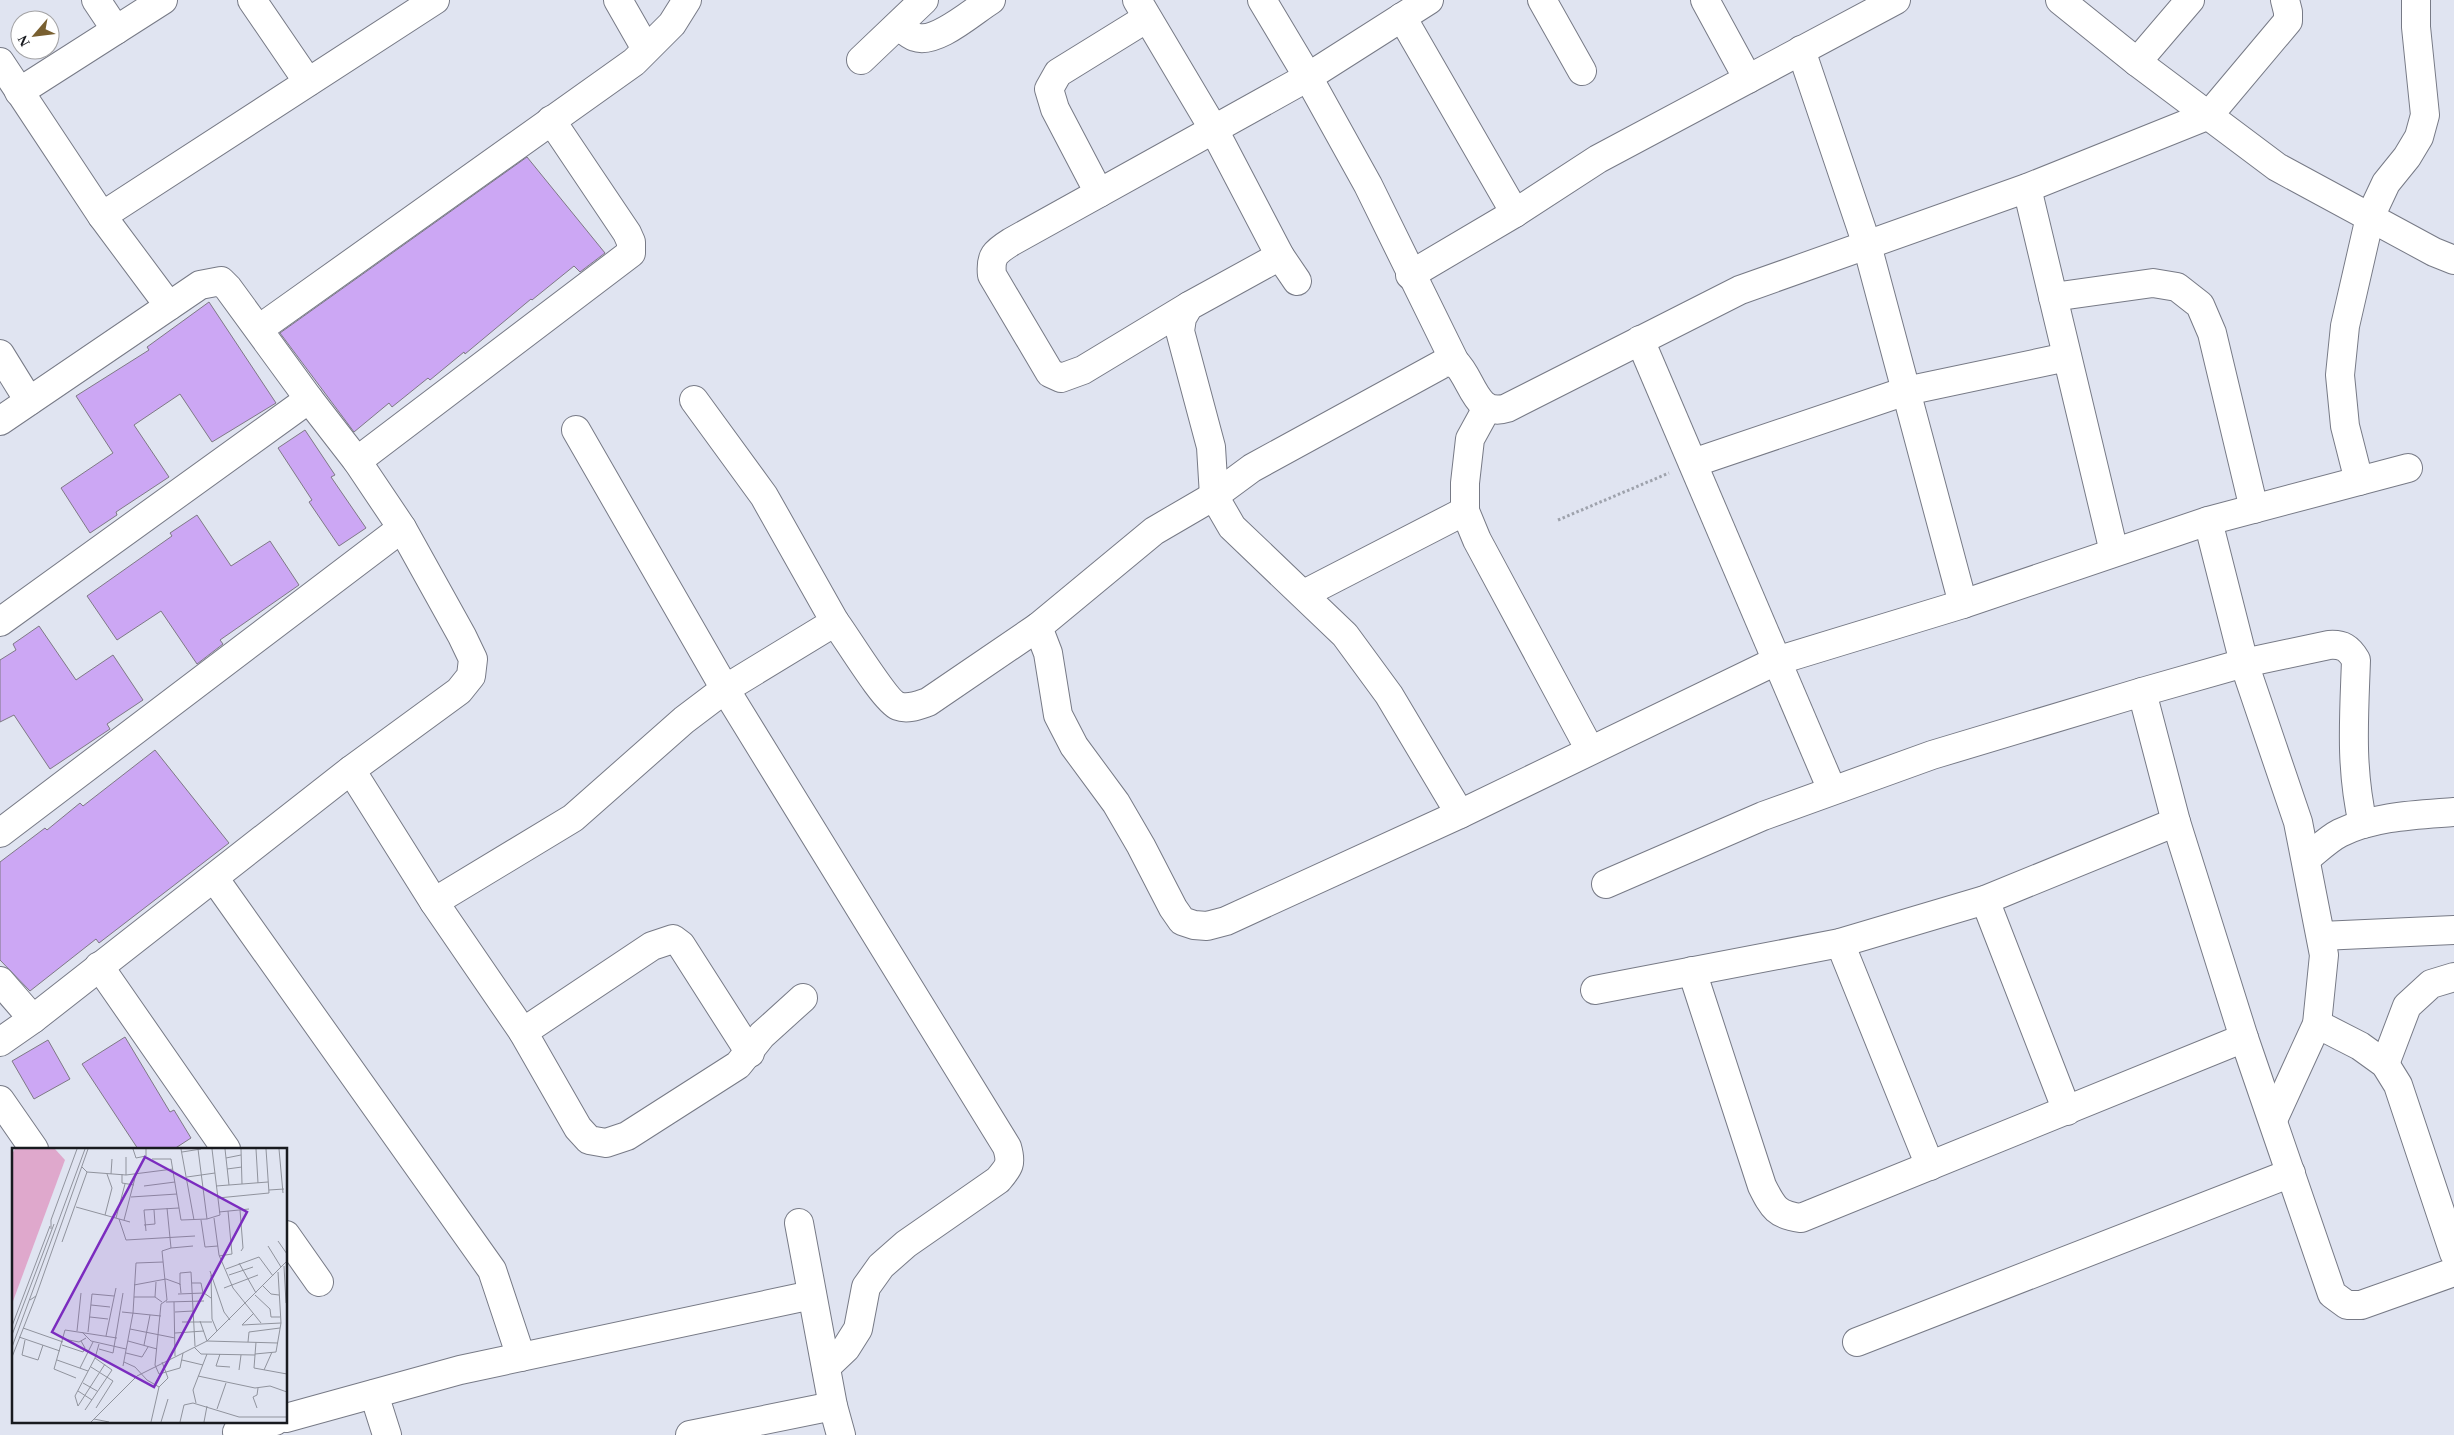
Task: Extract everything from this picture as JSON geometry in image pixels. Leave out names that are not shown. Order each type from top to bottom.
[{"type":"street","points":[[96,0],[116,30]]},
{"type":"street","points":[[19,92],[163,0]]},
{"type":"street","points":[[252,0],[308,82]]},
{"type":"street","points":[[102,216],[435,0]]},
{"type":"street","points":[[618,0],[646,49]]},
{"type":"street","points":[[260,329],[634,62],[672,24],[687,0]]},
{"type":"street","points":[[860,60],[924,0]]},
{"type":"street","points":[[898,26],[916,38],[929,39],[942,33],[991,0]]},
{"type":"street","points":[[1262,0],[1308,77],[1368,185],[1410,275],[1455,362],[1462,369],[1478,398],[1487,408],[1497,411],[1507,408],[1740,290],[2027,188],[2209,116],[2288,21],[2285,0]]},
{"type":"street","points":[[1280,256],[1189,306],[1072,376],[1061,378],[1050,373],[992,275],[991,261],[998,250],[1010,242],[1308,77],[1429,0]]},
{"type":"street","points":[[1542,0],[1582,71]]},
{"type":"street","points":[[1705,0],[1748,79]]},
{"type":"street","points":[[1410,275],[1516,213],[1598,159],[1896,0]]},
{"type":"street","points":[[2060,0],[2137,62],[2277,167],[2434,252],[2454,260]]},
{"type":"street","points":[[2137,62],[2190,0]]},
{"type":"street","points":[[2359,481],[2345,426],[2340,374],[2345,326],[2370,217],[2386,182],[2407,157],[2419,137],[2425,115],[2416,27],[2416,0]]},
{"type":"street","points":[[1100,193],[1055,109],[1049,89],[1058,73],[1142,9],[1213,128],[1280,256],[1297,281]]},
{"type":"street","points":[[1402,17],[1516,213]]},
{"type":"street","points":[[1801,50],[1867,245],[1963,604]]},
{"type":"street","points":[[0,62],[102,216],[168,306]]},
{"type":"street","points":[[357,461],[631,253],[631,242],[627,234],[551,120]]},
{"type":"street","points":[[2027,188],[2114,552]]},
{"type":"street","points":[[0,421],[200,284],[221,281],[260,329],[309,399],[357,461],[402,528],[462,636],[473,660],[471,676],[459,691],[351,770],[33,1019],[0,1042]]},
{"type":"street","points":[[2053,297],[2153,283],[2177,287],[2200,305],[2212,333],[2254,509]]},
{"type":"street","points":[[1189,306],[1182,318],[1180,331],[1211,447],[1214,496],[1232,526],[1345,635],[1389,695],[1460,814]]},
{"type":"street","points":[[1640,340],[1832,790]]},
{"type":"street","points":[[0,354],[29,401]]},
{"type":"street","points":[[1693,463],[1906,390],[2066,357]]},
{"type":"street","points":[[694,400],[764,496],[835,622],[885,694],[897,706],[911,708],[928,702],[954,686],[1038,627],[1154,532],[1214,496],[1252,468],[1432,369],[1444,363],[1455,362]]},
{"type":"street","points":[[0,622],[309,399]]},
{"type":"street","points":[[1487,408],[1470,439],[1465,483],[1465,511],[1477,540],[1590,750]]},
{"type":"street","points":[[576,430],[725,689],[1007,1147],[1011,1159],[1008,1168],[998,1180],[906,1244],[881,1266],[866,1288],[858,1329],[846,1348],[826,1367]]},
{"type":"street","points":[[1038,627],[1048,653],[1058,715],[1074,746],[1116,802],[1142,846],[1172,908],[1182,921],[1194,926],[1207,926],[1226,920],[1460,814],[1776,661],[1963,604],[2208,521],[2408,468]]},
{"type":"street","points":[[1304,594],[1465,511]]},
{"type":"street","points":[[2208,521],[2244,664],[2298,822],[2324,955],[2317,1024],[2273,1120]]},
{"type":"street","points":[[0,833],[402,528]]},
{"type":"street","points":[[434,902],[573,818],[684,720],[725,689],[835,622]]},
{"type":"street","points":[[1606,884],[1764,816],[1932,755],[2142,692],[2244,664],[2341,644],[2351,651],[2356,660],[2353,751],[2355,790],[2363,824]]},
{"type":"street","points":[[2142,692],[2176,822],[2244,1038],[2332,1294],[2346,1305],[2361,1305],[2454,1272]]},
{"type":"street","points":[[351,770],[434,902],[523,1032],[578,1128],[589,1140],[606,1143],[627,1136],[738,1065],[762,1035],[803,998]]},
{"type":"street","points":[[2306,859],[2338,834],[2363,824],[2411,815],[2454,812]]},
{"type":"street","points":[[1595,990],[1840,943],[1985,900],[2176,822]]},
{"type":"street","points":[[214,878],[492,1270],[521,1357]]},
{"type":"street","points":[[1985,900],[2067,1111]]},
{"type":"street","points":[[2321,936],[2454,930]]},
{"type":"street","points":[[523,1032],[652,946],[673,939],[681,945],[750,1052]]},
{"type":"street","points":[[1840,943],[1930,1166]]},
{"type":"street","points":[[99,966],[225,1148]]},
{"type":"street","points":[[1692,971],[1762,1186],[1771,1204],[1784,1216],[1801,1218],[2244,1038]]},
{"type":"street","points":[[2385,1064],[2407,1006],[2431,984],[2454,977]]},
{"type":"street","points":[[0,981],[33,1019]]},
{"type":"street","points":[[2317,1024],[2360,1046],[2385,1064],[2398,1085],[2454,1253]]},
{"type":"street","points":[[0,1100],[33,1148]]},
{"type":"street","points":[[1857,1342],[2291,1173]]},
{"type":"street","points":[[799,1223],[833,1406],[842,1435]]},
{"type":"street","points":[[288,1238],[319,1282]]},
{"type":"street","points":[[288,1417],[460,1370],[812,1295]]},
{"type":"street","points":[[374,1394],[387,1435]]},
{"type":"street","points":[[690,1435],[833,1406]]},
{"type":"street","points":[[235,1429],[270,1422]]},
{"type":"path","points":[[1558,520],[1693,463]]},
{"type":"building","points":[[527,157],[605,253],[580,272],[574,266],[465,354],[464,352],[430,380],[428,378],[392,407],[389,403],[354,432],[280,333]]},
{"type":"building","points":[[209,302],[276,403],[212,442],[180,394],[134,425],[169,477],[116,512],[117,515],[90,533],[61,488],[113,453],[76,396],[149,350],[147,347]]},
{"type":"building","points":[[305,430],[335,475],[331,477],[366,528],[339,546],[309,502],[312,500],[278,448]]},
{"type":"building","points":[[197,515],[231,566],[270,541],[299,585],[220,640],[223,644],[197,664],[161,611],[117,640],[87,596],[172,536],[170,533]]},
{"type":"building","points":[[39,626],[76,680],[113,655],[143,700],[107,724],[110,729],[50,769],[14,715],[0,722],[0,660],[16,650],[13,644]]},
{"type":"building","points":[[155,750],[229,843],[99,943],[96,939],[30,991],[0,960],[0,862],[45,828],[47,830],[80,803],[83,806]]},
{"type":"building","points":[[125,1037],[170,1112],[174,1110],[191,1138],[176,1148],[137,1148],[82,1064]]},
{"type":"building","points":[[48,1040],[70,1079],[34,1099],[12,1061]]}]
